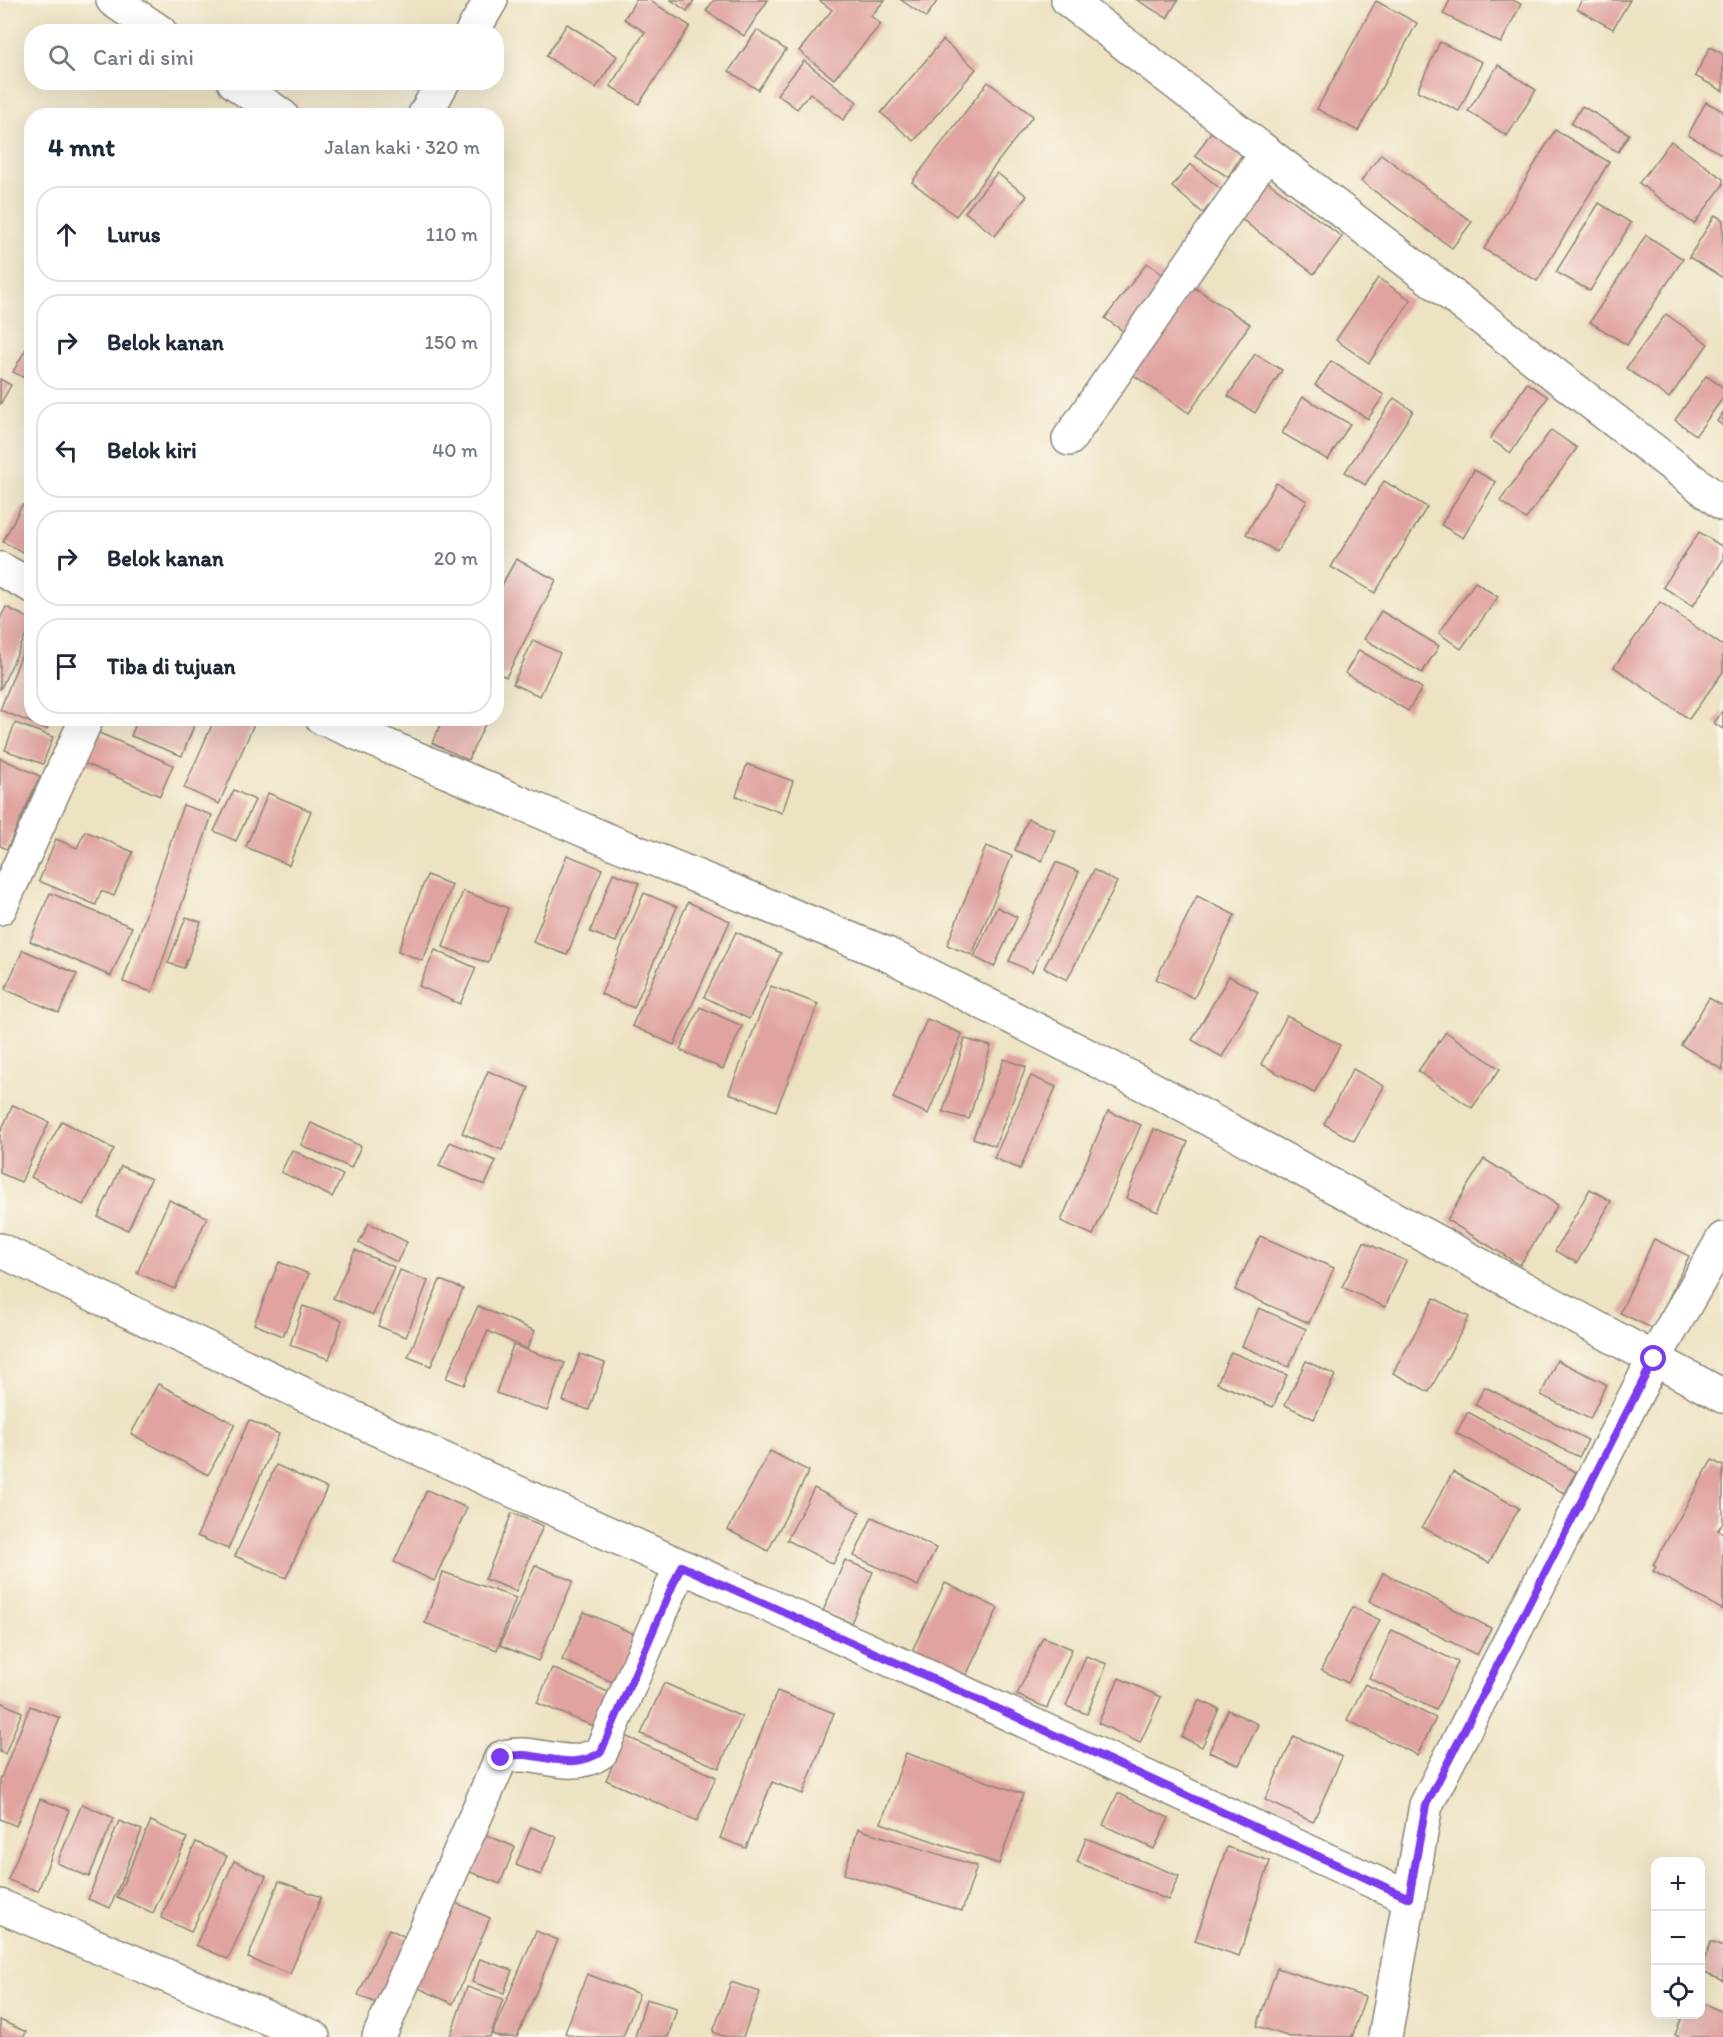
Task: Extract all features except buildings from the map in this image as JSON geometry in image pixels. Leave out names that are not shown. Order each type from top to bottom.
[{"type":"street","points":[[113,0],[148,24]]},
{"type":"street","points":[[476,24],[490,0]]},
{"type":"street","points":[[1068,0],[1723,504]]},
{"type":"street","points":[[245,90],[271,108]]},
{"type":"street","points":[[428,108],[439,90]]},
{"type":"street","points":[[1069,439],[1267,153]]},
{"type":"street","points":[[0,569],[24,582]]},
{"type":"street","points":[[0,908],[83,726]]},
{"type":"street","points":[[341,726],[612,842],[887,954],[1151,1088],[1723,1396]]},
{"type":"street","points":[[1385,2037],[1426,1805],[1654,1359],[1723,1239]]},
{"type":"street","points":[[0,1250],[396,1438],[964,1692],[1409,1898]]},
{"type":"street","points":[[379,2037],[501,1758],[513,1754],[573,1762],[588,1761],[601,1752],[681,1566]]},
{"type":"street","points":[[0,1906],[313,2037]]},
{"type":"route","points":[[501,1758],[513,1754],[573,1762],[588,1761],[601,1752],[681,1566],[953,1688],[1409,1898],[1426,1805],[1654,1359]]}]
